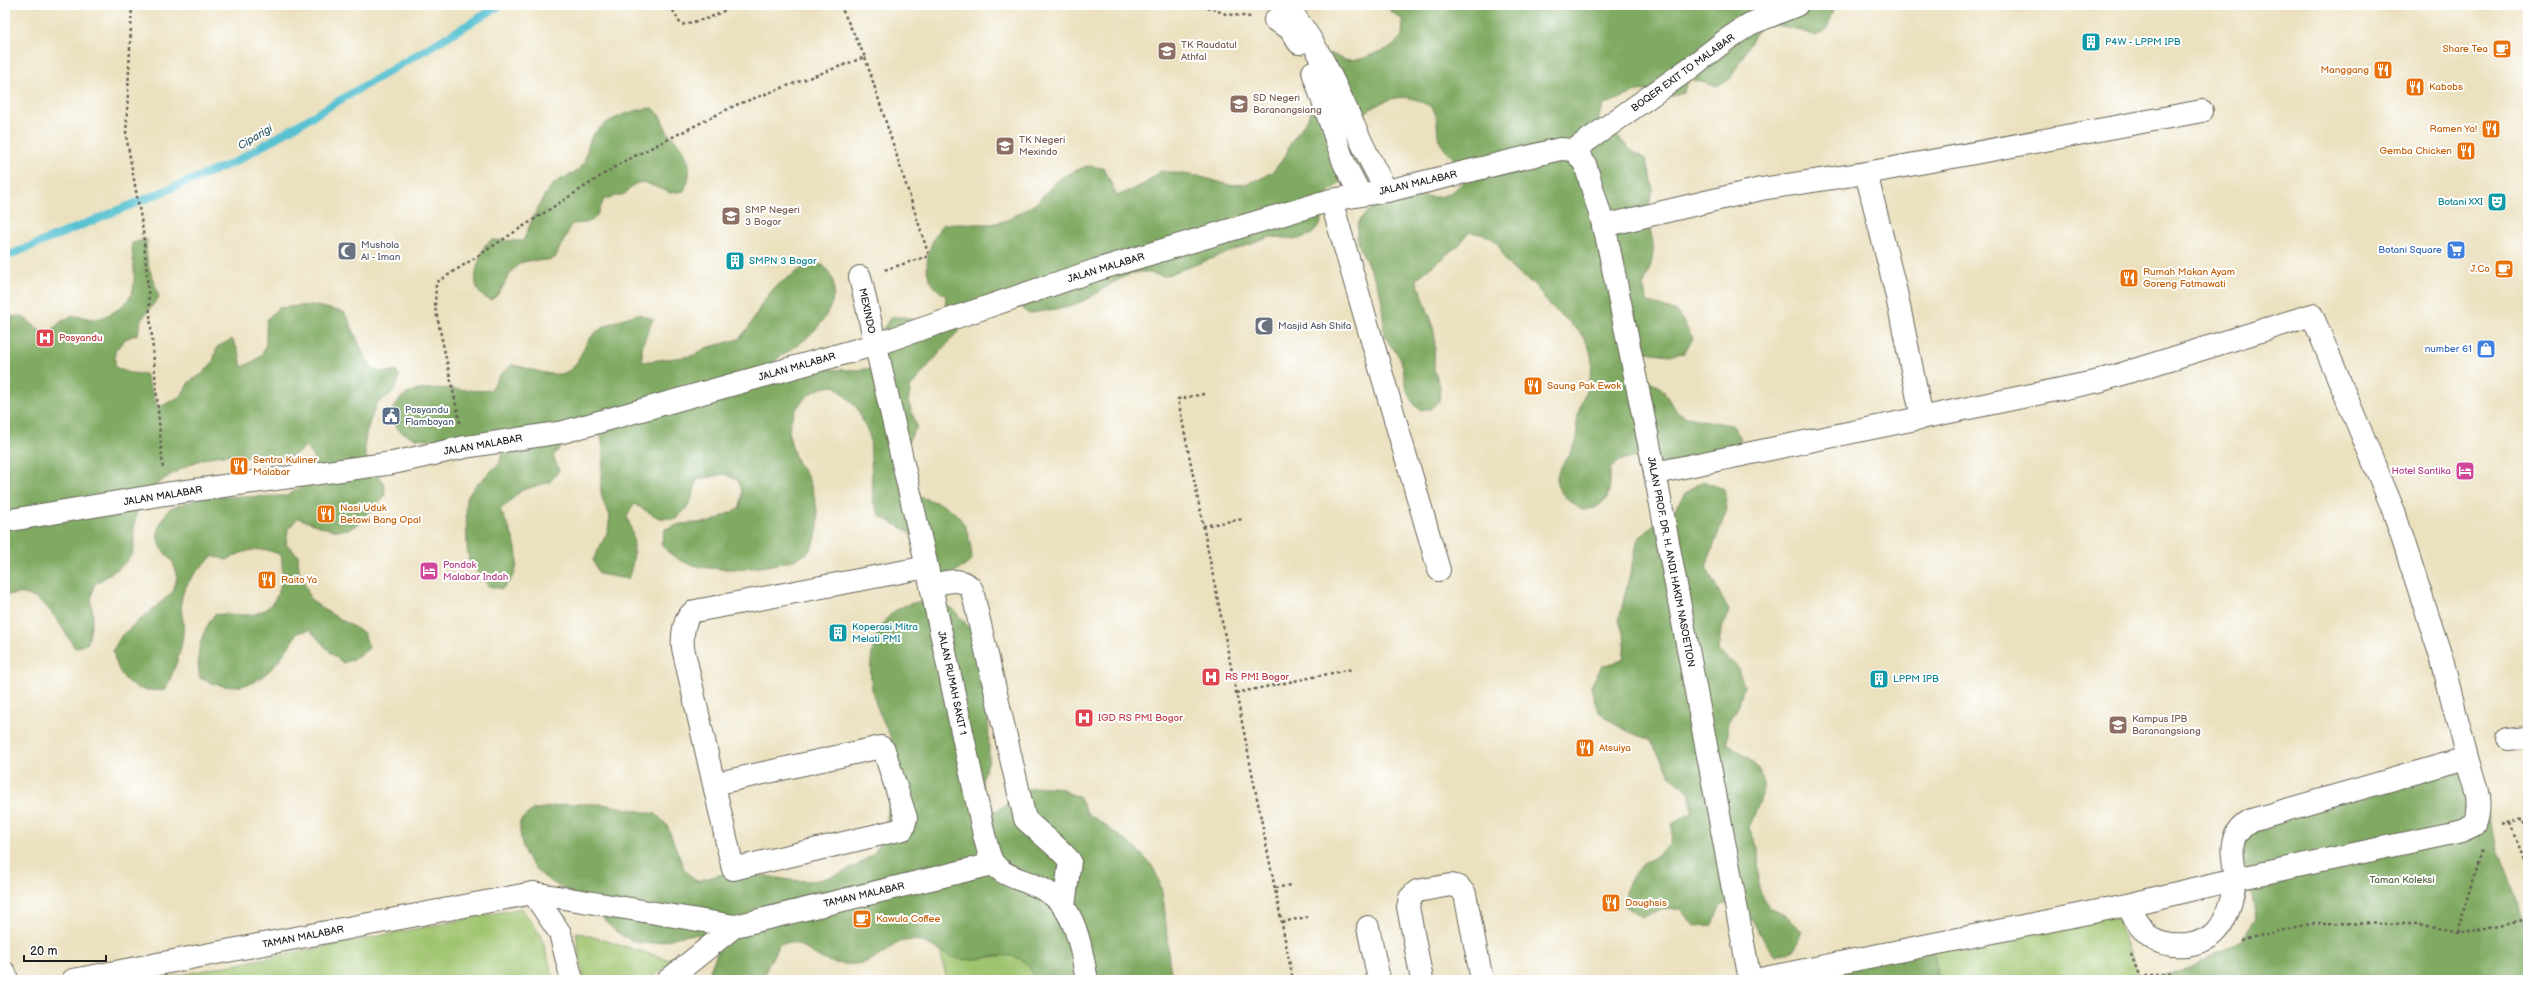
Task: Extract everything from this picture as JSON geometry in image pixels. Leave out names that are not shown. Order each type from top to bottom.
[{"type":"street","name":"BOQER EXIT TO MALABAR","points":[[1574,150],[1750,24],[1796,5]]},
{"type":"street","points":[[1280,12],[1302,24],[1316,48],[1370,163],[1387,191]]},
{"type":"street","points":[[1280,12],[1288,28],[1303,50],[1320,86],[1344,163],[1360,194]]},
{"type":"street","points":[[1603,226],[1761,189],[1866,173],[2202,111]]},
{"type":"street","name":"JALAN MALABAR","points":[[5,521],[164,494],[393,463],[465,447],[563,432],[874,345],[1096,270],[1331,200],[1360,194],[1387,191],[1560,149],[1574,150]]},
{"type":"street","name":"JALAN PROF. DR. H. ANDI HAKIM NASOETION","points":[[1574,150],[1585,164],[1603,226],[1655,473],[1750,980]]},
{"type":"street","points":[[1866,173],[1896,292],[1922,418]]},
{"type":"street","points":[[1331,200],[1439,570]]},
{"type":"street","name":"MEXINDO","points":[[860,277],[874,345]]},
{"type":"street","points":[[1655,473],[2099,381],[2312,315],[2393,509],[2442,660],[2467,758],[2480,801],[2479,814],[2475,825],[2462,831],[2127,905],[1754,980]]},
{"type":"street","name":"JALAN RUMAH SAKIT 1","points":[[874,345],[929,576],[984,835],[994,864]]},
{"type":"street","points":[[714,784],[881,748],[884,750],[906,818],[905,825],[896,832],[733,869],[683,648],[682,636],[690,613],[929,576],[960,580],[968,584],[972,590],[1025,819],[1041,835],[1057,846],[1070,861],[1064,906]]},
{"type":"street","points":[[2127,905],[2142,930],[2154,940],[2170,946],[2195,944],[2215,933],[2227,911],[2236,880],[2232,844],[2233,837],[2240,827],[2251,820],[2467,758]]},
{"type":"street","points":[[994,864],[1004,872],[1045,888],[1064,906],[1076,929],[1087,980]]},
{"type":"street","name":"TAMAN MALABAR","points":[[73,980],[533,893],[735,926],[994,864]]},
{"type":"street","points":[[1422,980],[1408,908],[1410,898],[1417,891],[1451,885],[1459,887],[1465,894],[1482,980]]},
{"type":"street","points":[[533,893],[560,933],[572,980]]},
{"type":"street","name":"TAMAN MALABAR","points":[[668,980],[735,926]]},
{"type":"street","points":[[1368,928],[1379,980]]},
{"type":"street","points":[[5,973],[7,980]]},
{"type":"path","points":[[132,5],[126,135],[135,178],[143,230],[164,494]]},
{"type":"path","points":[[670,5],[681,25],[708,18],[736,5]]},
{"type":"path","points":[[840,5],[865,56],[929,256],[860,277]]},
{"type":"path","points":[[1201,5],[1226,14],[1280,12]]},
{"type":"path","points":[[465,447],[435,307],[436,282],[621,163],[736,105],[865,56]]},
{"type":"path","points":[[1204,394],[1178,399],[1293,980]]},
{"type":"path","points":[[1203,526],[1243,519]]},
{"type":"path","points":[[1236,693],[1352,669]]},
{"type":"path","points":[[2494,827],[2523,818],[2528,834]]},
{"type":"path","points":[[2510,823],[2528,875]]},
{"type":"path","points":[[2457,934],[2482,844]]},
{"type":"path","points":[[1275,888],[1291,885]]},
{"type":"path","points":[[1282,922],[1307,917]]},
{"type":"path","points":[[2241,940],[2314,923],[2419,924],[2457,934],[2528,919]]},
{"type":"path","points":[[2130,952],[2140,978],[2179,970]]},
{"type":"green space","points":[[1391,5],[1837,5],[1831,14],[1828,28],[1816,36],[1782,26],[1760,26],[1730,79],[1717,86],[1689,79],[1683,93],[1669,97],[1641,90],[1604,105],[1598,118],[1632,151],[1645,159],[1651,175],[1653,190],[1645,219],[1652,237],[1653,253],[1650,269],[1643,287],[1648,302],[1677,312],[1693,338],[1684,353],[1669,355],[1639,351],[1640,378],[1651,382],[1663,390],[1676,410],[1683,415],[1732,425],[1741,438],[1733,450],[1692,460],[1667,464],[1658,464],[1632,458],[1626,459],[1618,462],[1610,469],[1610,484],[1607,499],[1595,508],[1582,510],[1569,500],[1561,492],[1557,485],[1557,478],[1559,471],[1577,440],[1578,414],[1588,386],[1592,368],[1589,348],[1586,341],[1576,328],[1551,307],[1543,298],[1539,289],[1518,274],[1509,265],[1496,242],[1482,234],[1469,232],[1460,244],[1416,279],[1432,322],[1435,337],[1434,369],[1440,386],[1439,401],[1430,409],[1421,410],[1415,405],[1406,388],[1401,361],[1385,335],[1380,293],[1360,248],[1357,232],[1358,225],[1361,219],[1372,208],[1396,195],[1409,190],[1425,196],[1439,197],[1446,195],[1465,180],[1459,165],[1440,142],[1436,117],[1433,109],[1428,105],[1413,99],[1402,97],[1391,99],[1371,109],[1353,123],[1346,131],[1347,176],[1323,197],[1324,211],[1320,225],[1312,234],[1298,239],[1270,237],[1165,276],[1139,272],[1125,276],[1087,299],[1073,305],[1028,314],[1013,297],[967,321],[911,386],[908,401],[917,427],[901,453],[909,495],[936,502],[946,507],[955,513],[962,521],[967,532],[972,560],[963,568],[954,572],[944,574],[932,572],[908,531],[881,517],[873,502],[870,437],[857,408],[835,386],[825,387],[808,395],[796,409],[790,425],[790,441],[799,465],[808,478],[814,495],[818,514],[817,534],[814,543],[809,551],[804,555],[796,559],[775,564],[743,569],[725,569],[695,566],[686,563],[669,553],[661,545],[665,529],[680,524],[711,522],[740,508],[742,493],[738,480],[724,474],[696,480],[694,492],[690,502],[676,519],[659,518],[634,504],[627,517],[632,533],[634,548],[634,556],[628,579],[599,574],[593,560],[608,531],[610,515],[604,505],[602,495],[601,477],[603,447],[601,436],[591,429],[563,432],[564,443],[553,456],[559,470],[550,482],[522,490],[500,510],[514,540],[517,561],[515,571],[510,580],[502,589],[488,586],[469,561],[467,546],[466,499],[475,486],[499,464],[504,446],[414,438],[400,431],[390,419],[396,404],[404,396],[415,391],[440,388],[480,391],[491,390],[499,376],[512,365],[549,374],[560,374],[567,372],[576,364],[591,337],[613,322],[638,314],[653,319],[642,346],[642,362],[692,356],[706,348],[739,339],[749,327],[764,300],[776,286],[807,265],[823,265],[830,274],[834,286],[834,295],[831,304],[827,313],[816,329],[798,345],[767,368],[858,370],[880,367],[881,332],[891,317],[907,317],[920,324],[945,312],[946,296],[935,287],[927,271],[928,254],[931,245],[934,237],[943,224],[992,224],[1007,220],[1035,204],[1059,179],[1087,166],[1104,168],[1117,196],[1146,183],[1161,171],[1198,176],[1229,185],[1244,184],[1260,179],[1273,171],[1285,157],[1290,144],[1308,118],[1330,53],[1345,60],[1361,59],[1392,47],[1402,36],[1403,20],[1390,11]]},
{"type":"green space","points":[[653,108],[660,117],[669,134],[686,155],[689,166],[689,178],[684,191],[671,193],[643,182],[635,184],[625,194],[604,199],[593,219],[585,223],[572,224],[555,258],[526,261],[518,265],[495,297],[491,300],[483,296],[478,290],[476,276],[479,260],[485,245],[492,240],[523,241],[537,210],[550,187],[581,167],[591,139],[598,129],[620,116],[637,110]]},
{"type":"green space","points":[[147,239],[146,247],[148,262],[159,297],[141,320],[138,334],[125,339],[115,351],[115,367],[129,373],[145,374],[158,408],[181,396],[189,382],[202,374],[213,362],[217,347],[232,339],[239,352],[242,367],[258,358],[265,348],[267,319],[278,308],[311,305],[344,312],[372,368],[385,372],[396,371],[399,375],[395,389],[386,398],[377,403],[367,430],[365,452],[369,463],[379,476],[384,486],[385,491],[382,499],[365,518],[348,529],[330,529],[298,518],[288,529],[286,544],[298,555],[299,570],[311,600],[323,609],[364,633],[369,648],[358,657],[343,663],[331,653],[310,630],[297,633],[279,660],[258,680],[246,685],[232,687],[217,685],[200,678],[198,661],[200,645],[205,630],[214,615],[256,614],[272,603],[281,586],[281,555],[267,550],[254,550],[240,553],[227,560],[213,556],[192,577],[184,590],[182,597],[181,604],[183,631],[179,656],[165,690],[144,690],[129,683],[123,677],[115,660],[113,650],[122,635],[173,592],[177,577],[173,562],[163,551],[157,537],[161,521],[170,508],[204,497],[287,496],[300,487],[311,474],[314,459],[306,446],[294,455],[274,461],[234,455],[215,456],[193,463],[179,470],[154,487],[144,499],[137,512],[134,527],[134,547],[132,554],[118,569],[94,585],[91,601],[93,615],[88,643],[75,648],[54,616],[41,602],[33,597],[24,594],[5,595],[5,317],[22,316],[47,336],[67,318],[76,316],[92,319],[103,317],[115,311],[126,303],[132,293],[134,275],[132,243]]},
{"type":"green space","points":[[1703,481],[1724,489],[1727,509],[1706,567],[1729,611],[1721,631],[1718,651],[1736,665],[1744,685],[1739,705],[1729,722],[1727,743],[1753,763],[1763,780],[1763,789],[1749,828],[1758,848],[1759,888],[1768,908],[1787,916],[1802,931],[1795,950],[1776,956],[1765,942],[1738,899],[1720,906],[1713,925],[1694,926],[1680,909],[1660,910],[1641,917],[1624,905],[1628,882],[1642,865],[1671,845],[1672,824],[1692,812],[1689,791],[1673,779],[1650,740],[1621,728],[1602,714],[1596,706],[1591,686],[1602,666],[1623,660],[1625,640],[1619,620],[1638,539],[1654,524],[1673,512],[1685,493]]},
{"type":"green space","points":[[922,601],[938,602],[954,610],[974,633],[988,680],[989,760],[982,780],[986,810],[996,811],[1022,791],[1036,788],[1058,788],[1079,796],[1088,815],[1098,820],[1137,850],[1148,861],[1155,872],[1160,885],[1163,900],[1168,951],[1173,980],[1035,980],[1029,967],[1021,960],[1012,956],[978,959],[956,958],[949,956],[925,943],[912,940],[901,942],[869,961],[852,964],[836,963],[823,959],[794,943],[779,944],[761,980],[706,980],[718,951],[711,937],[692,935],[651,943],[642,943],[631,940],[616,932],[608,924],[604,919],[598,905],[583,899],[545,878],[536,870],[529,860],[524,849],[521,836],[520,821],[532,810],[567,804],[602,804],[656,814],[667,825],[684,869],[696,881],[725,874],[743,872],[788,880],[810,881],[833,876],[862,862],[876,850],[884,830],[893,785],[895,758],[893,743],[878,710],[873,693],[871,669],[874,643],[884,622],[892,613],[902,607]]},
{"type":"green space","name":"Taman Koleksi","points":[[2467,758],[2528,935],[2528,980],[2138,980],[2190,968],[2241,940],[2256,919],[2249,877],[2233,837]]},
{"type":"green space","points":[[929,907],[1070,980],[947,980]]},
{"type":"green space","points":[[2112,907],[2140,978],[2138,980],[1939,979],[1932,943]]},
{"type":"green space","points":[[522,908],[542,938],[554,980],[155,980]]},
{"type":"green space","points":[[576,932],[674,961],[649,980],[584,980]]},
{"type":"green space","points":[[1932,943],[1939,979],[1941,980],[1755,980]]},
{"type":"waterway","name":"Ciparigi","points":[[5,257],[235,162],[501,5]]},
{"type":"place","name":"P4W - LPPM IPB","points":[[2091,42]]},
{"type":"place","name":"Share Tea","points":[[2502,49]]},
{"type":"place","name":"TK Raudatul Athfal","points":[[1167,51]]},
{"type":"place","name":"Manggang","points":[[2383,70]]},
{"type":"place","name":"Kabobs","points":[[2415,87]]},
{"type":"place","name":"SD Negeri Baranangsiang","points":[[1239,104]]},
{"type":"place","name":"Ramen Ya!","points":[[2491,129]]},
{"type":"place","name":"TK Negeri Mexindo","points":[[1005,146]]},
{"type":"place","name":"Gemba Chicken","points":[[2466,151]]},
{"type":"place","name":"Botani XXI","points":[[2497,202]]},
{"type":"place","name":"SMP Negeri 3 Bogor","points":[[731,216]]},
{"type":"place","name":"Botani Square","points":[[2456,250]]},
{"type":"place","name":"Mushola Al - Iman","points":[[347,251]]},
{"type":"place","name":"SMPN 3 Bogor","points":[[735,261]]},
{"type":"place","name":"J.Co","points":[[2504,269]]},
{"type":"place","name":"Rumah Makan Ayam Goreng Fatmawati","points":[[2129,278]]},
{"type":"place","name":"Masjid Ash Shifa","points":[[1264,326]]},
{"type":"place","name":"Posyandu","points":[[45,338]]},
{"type":"place","name":"number 61","points":[[2486,349]]},
{"type":"place","name":"Saung Pak Ewok","points":[[1533,386]]},
{"type":"place","name":"Posyandu Flamboyan","points":[[391,416]]},
{"type":"place","name":"Sentra Kuliner Malabar","points":[[239,466]]},
{"type":"place","name":"Hotel Santika","points":[[2465,471]]},
{"type":"place","name":"Nasi Uduk Betawi Bang Opal","points":[[326,514]]},
{"type":"place","name":"Pondok Malabar Indah","points":[[429,571]]},
{"type":"place","name":"Raito Ya","points":[[267,580]]},
{"type":"place","name":"Koperasi Mitra Melati PMI","points":[[838,633]]},
{"type":"place","name":"RS PMI Bogor","points":[[1211,677]]},
{"type":"place","name":"LPPM IPB","points":[[1879,679]]},
{"type":"place","name":"IGD RS PMI Bogor","points":[[1084,718]]},
{"type":"place","name":"Kampus IPB Baranangsiang","points":[[2118,725]]},
{"type":"place","name":"Atsuiya","points":[[1585,748]]},
{"type":"place","name":"Doughsis","points":[[1611,903]]},
{"type":"place","name":"Kawula Coffee","points":[[862,919]]}]
